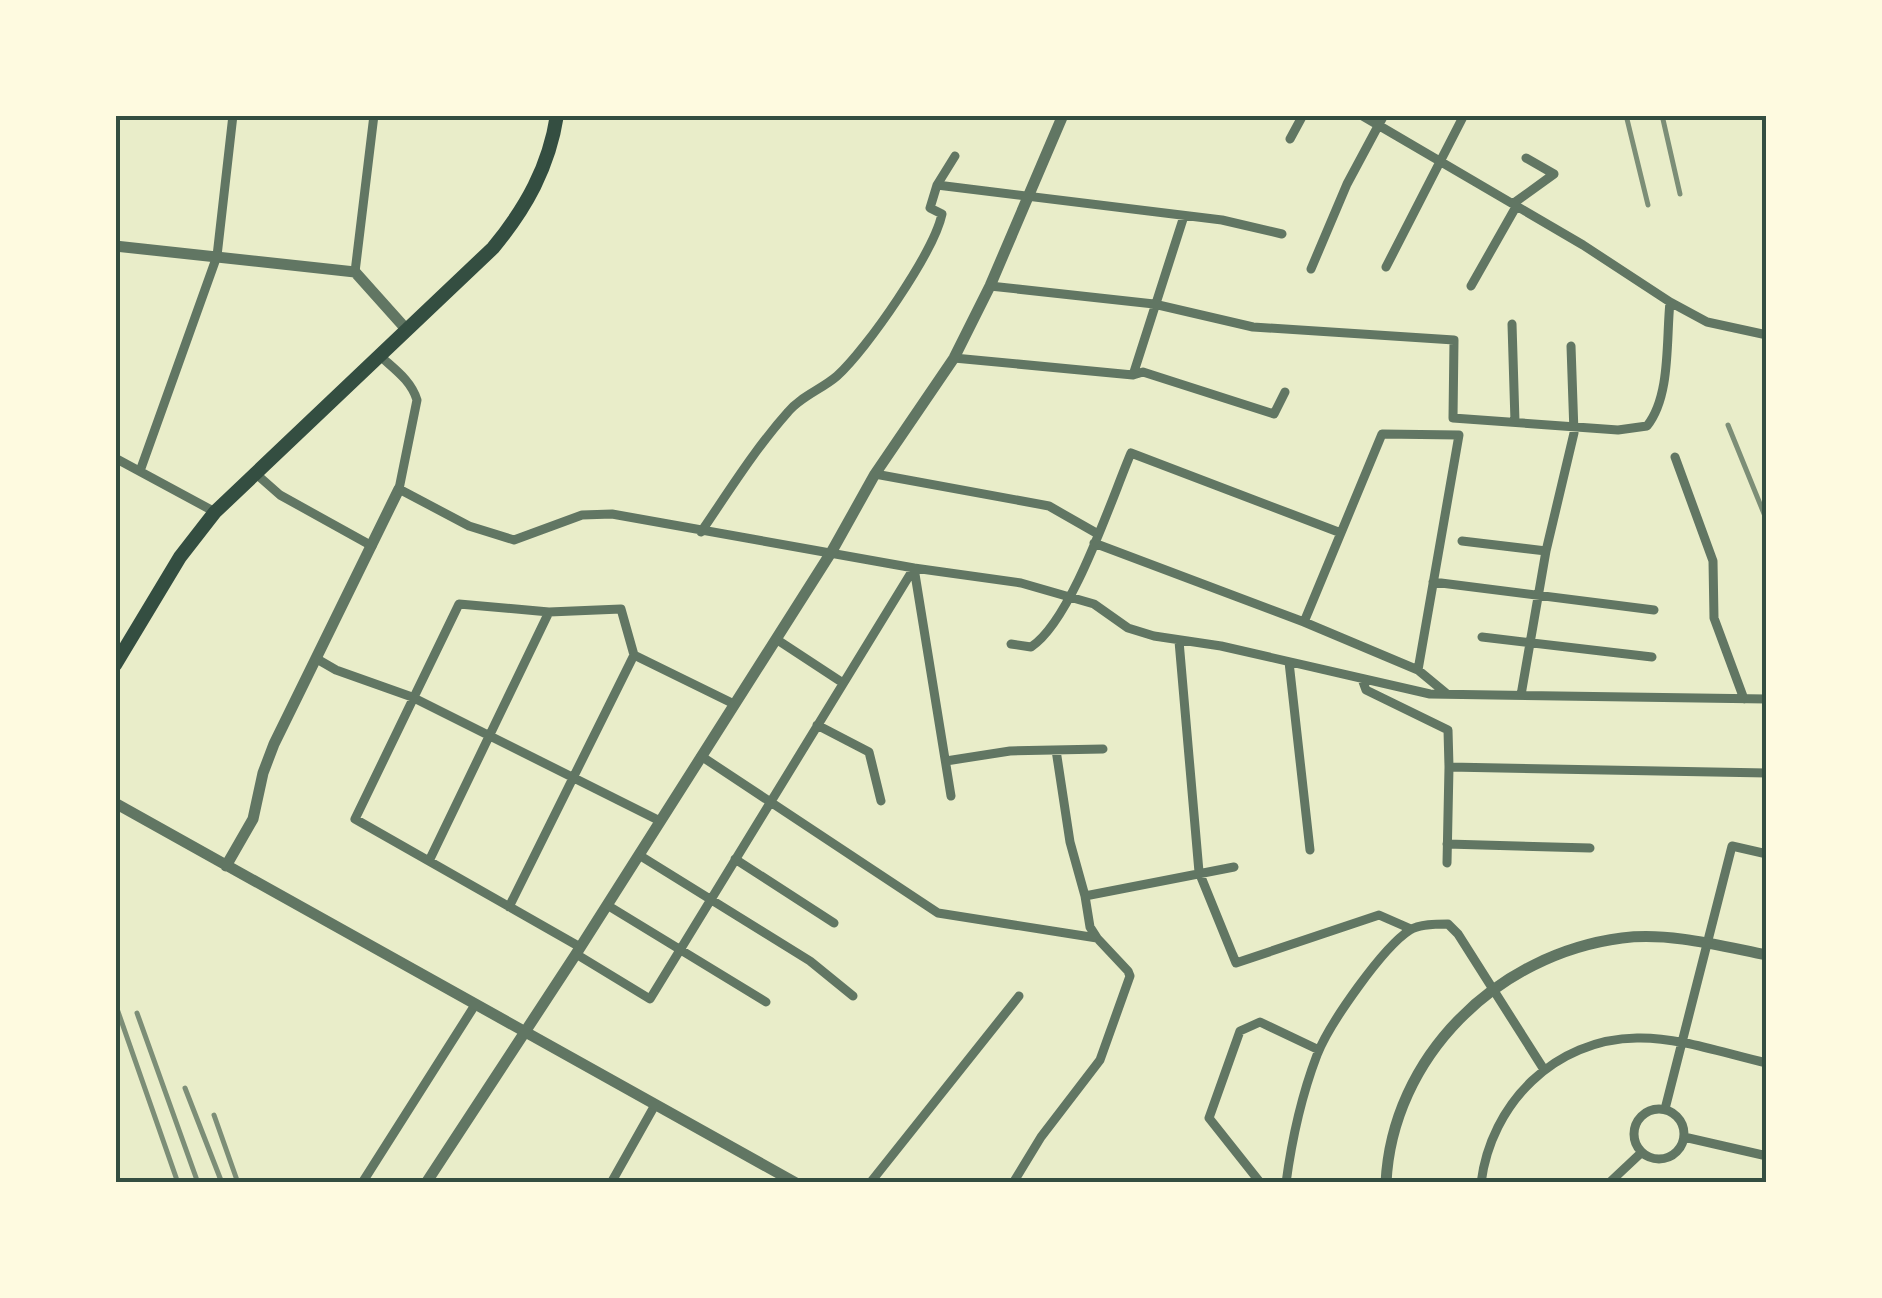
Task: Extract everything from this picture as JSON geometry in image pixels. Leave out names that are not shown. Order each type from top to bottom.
[{"type":"highway","points":[[115,665],[180,557],[215,512],[510,228],[540,178],[557,115]]},
{"type":"street","points":[[140,471],[217,256],[233,115]]},
{"type":"street","points":[[355,272],[374,115]]},
{"type":"street","points":[[426,1183],[832,552],[875,474],[954,358],[990,286],[1061,115]]},
{"type":"street","points":[[1290,139],[1304,115]]},
{"type":"street","points":[[1361,115],[1515,204],[1670,302],[1708,322],[1767,335]]},
{"type":"street","points":[[1310,269],[1384,115]]},
{"type":"street","points":[[1386,266],[1464,115]]},
{"type":"street","points":[[701,532],[791,408],[823,389],[842,371],[886,317],[938,234],[942,214],[930,208],[937,185],[955,156]]},
{"type":"street","points":[[1471,286],[1515,204],[1554,174],[1526,158]]},
{"type":"street","points":[[937,185],[1222,220],[1282,234]]},
{"type":"street","points":[[1133,376],[1184,216]]},
{"type":"street","points":[[115,246],[355,272],[406,330]]},
{"type":"street","points":[[990,286],[1154,304],[1253,327],[1454,340],[1453,418],[1632,428],[1646,426],[1655,416],[1670,302]]},
{"type":"street","points":[[1512,324],[1514,422]]},
{"type":"street","points":[[1521,695],[1546,551],[1574,433],[1571,346]]},
{"type":"street","points":[[226,866],[253,819],[274,744],[399,488],[417,400],[404,377],[379,355]]},
{"type":"street","points":[[954,358],[1133,376],[1144,372],[1274,414],[1285,392]]},
{"type":"street","points":[[1304,622],[1382,434],[1459,435],[1418,670]]},
{"type":"street","points":[[1011,644],[1030,647],[1040,640],[1069,597],[1131,452],[1341,532]]},
{"type":"street","points":[[1674,457],[1713,561],[1714,618],[1744,699]]},
{"type":"street","points":[[115,458],[215,512]]},
{"type":"street","points":[[254,472],[280,496],[372,546]]},
{"type":"street","points":[[875,474],[1050,506],[1096,538],[1418,670],[1447,694]]},
{"type":"street","points":[[399,488],[468,526],[514,540],[556,522],[612,514],[914,568],[994,577],[1094,604],[1128,628],[1430,694],[1767,699]]},
{"type":"street","points":[[1462,541],[1546,551]]},
{"type":"street","points":[[509,907],[634,655],[621,609],[549,612],[458,604],[355,819],[509,907],[650,999],[914,568]]},
{"type":"street","points":[[914,568],[952,796]]},
{"type":"street","points":[[1434,582],[1654,610]]},
{"type":"street","points":[[429,862],[549,612]]},
{"type":"street","points":[[1482,637],[1652,657]]},
{"type":"street","points":[[776,640],[843,683]]},
{"type":"street","points":[[1179,641],[1199,872],[1236,964],[1379,915],[1412,929],[1448,924],[1544,1068]]},
{"type":"street","points":[[634,655],[734,704]]},
{"type":"street","points":[[316,659],[412,697],[660,820]]},
{"type":"street","points":[[1289,662],[1310,850]]},
{"type":"street","points":[[1362,679],[1366,690],[1448,730],[1446,863]]},
{"type":"street","points":[[817,725],[869,752],[881,801]]},
{"type":"street","points":[[946,761],[1010,752],[1103,749]]},
{"type":"street","points":[[1013,1183],[1040,1137],[1100,1060],[1130,976],[1090,928],[1070,842],[1056,750]]},
{"type":"street","points":[[701,756],[938,913],[1098,938]]},
{"type":"street","points":[[1450,767],[1767,774]]},
{"type":"street","points":[[115,803],[796,1183]]},
{"type":"street","points":[[1447,844],[1590,848]]},
{"type":"street","points":[[1665,1109],[1732,846],[1767,854]]},
{"type":"street","points":[[638,855],[810,961],[853,996]]},
{"type":"street","points":[[735,859],[834,922]]},
{"type":"street","points":[[1085,896],[1234,866]]},
{"type":"street","points":[[607,905],[766,1002]]},
{"type":"street","points":[[1286,1183],[1300,1103],[1319,1050],[1348,1002],[1412,929]]},
{"type":"street","points":[[1386,1183],[1396,1116],[1416,1075],[1442,1036],[1472,1005],[1494,990],[1544,962],[1622,938],[1671,937],[1767,956]]},
{"type":"street","points":[[870,1183],[1020,996]]},
{"type":"street","points":[[362,1183],[475,1005]]},
{"type":"street","points":[[1265,1183],[1259,1181],[1208,1118],[1240,1031],[1260,1022],[1319,1050]]},
{"type":"street","points":[[1480,1183],[1498,1128],[1511,1104],[1544,1068],[1609,1041],[1636,1038],[1767,1063]]},
{"type":"street","points":[[611,1183],[655,1105]]},
{"type":"street","points":[[1665,1109],[1682,1122],[1684,1137],[1678,1151],[1664,1159],[1642,1152],[1634,1138],[1637,1122],[1648,1111],[1665,1109]]},
{"type":"street","points":[[1684,1137],[1767,1156]]},
{"type":"street","points":[[1609,1183],[1642,1152]]},
{"type":"railway","points":[[1626,115],[1648,205]]},
{"type":"railway","points":[[1662,115],[1680,194]]},
{"type":"railway","points":[[1728,425],[1767,521]]},
{"type":"railway","points":[[115,1003],[178,1183]]},
{"type":"railway","points":[[137,1013],[198,1183]]},
{"type":"railway","points":[[185,1088],[222,1183]]},
{"type":"railway","points":[[214,1115],[238,1183]]}]
